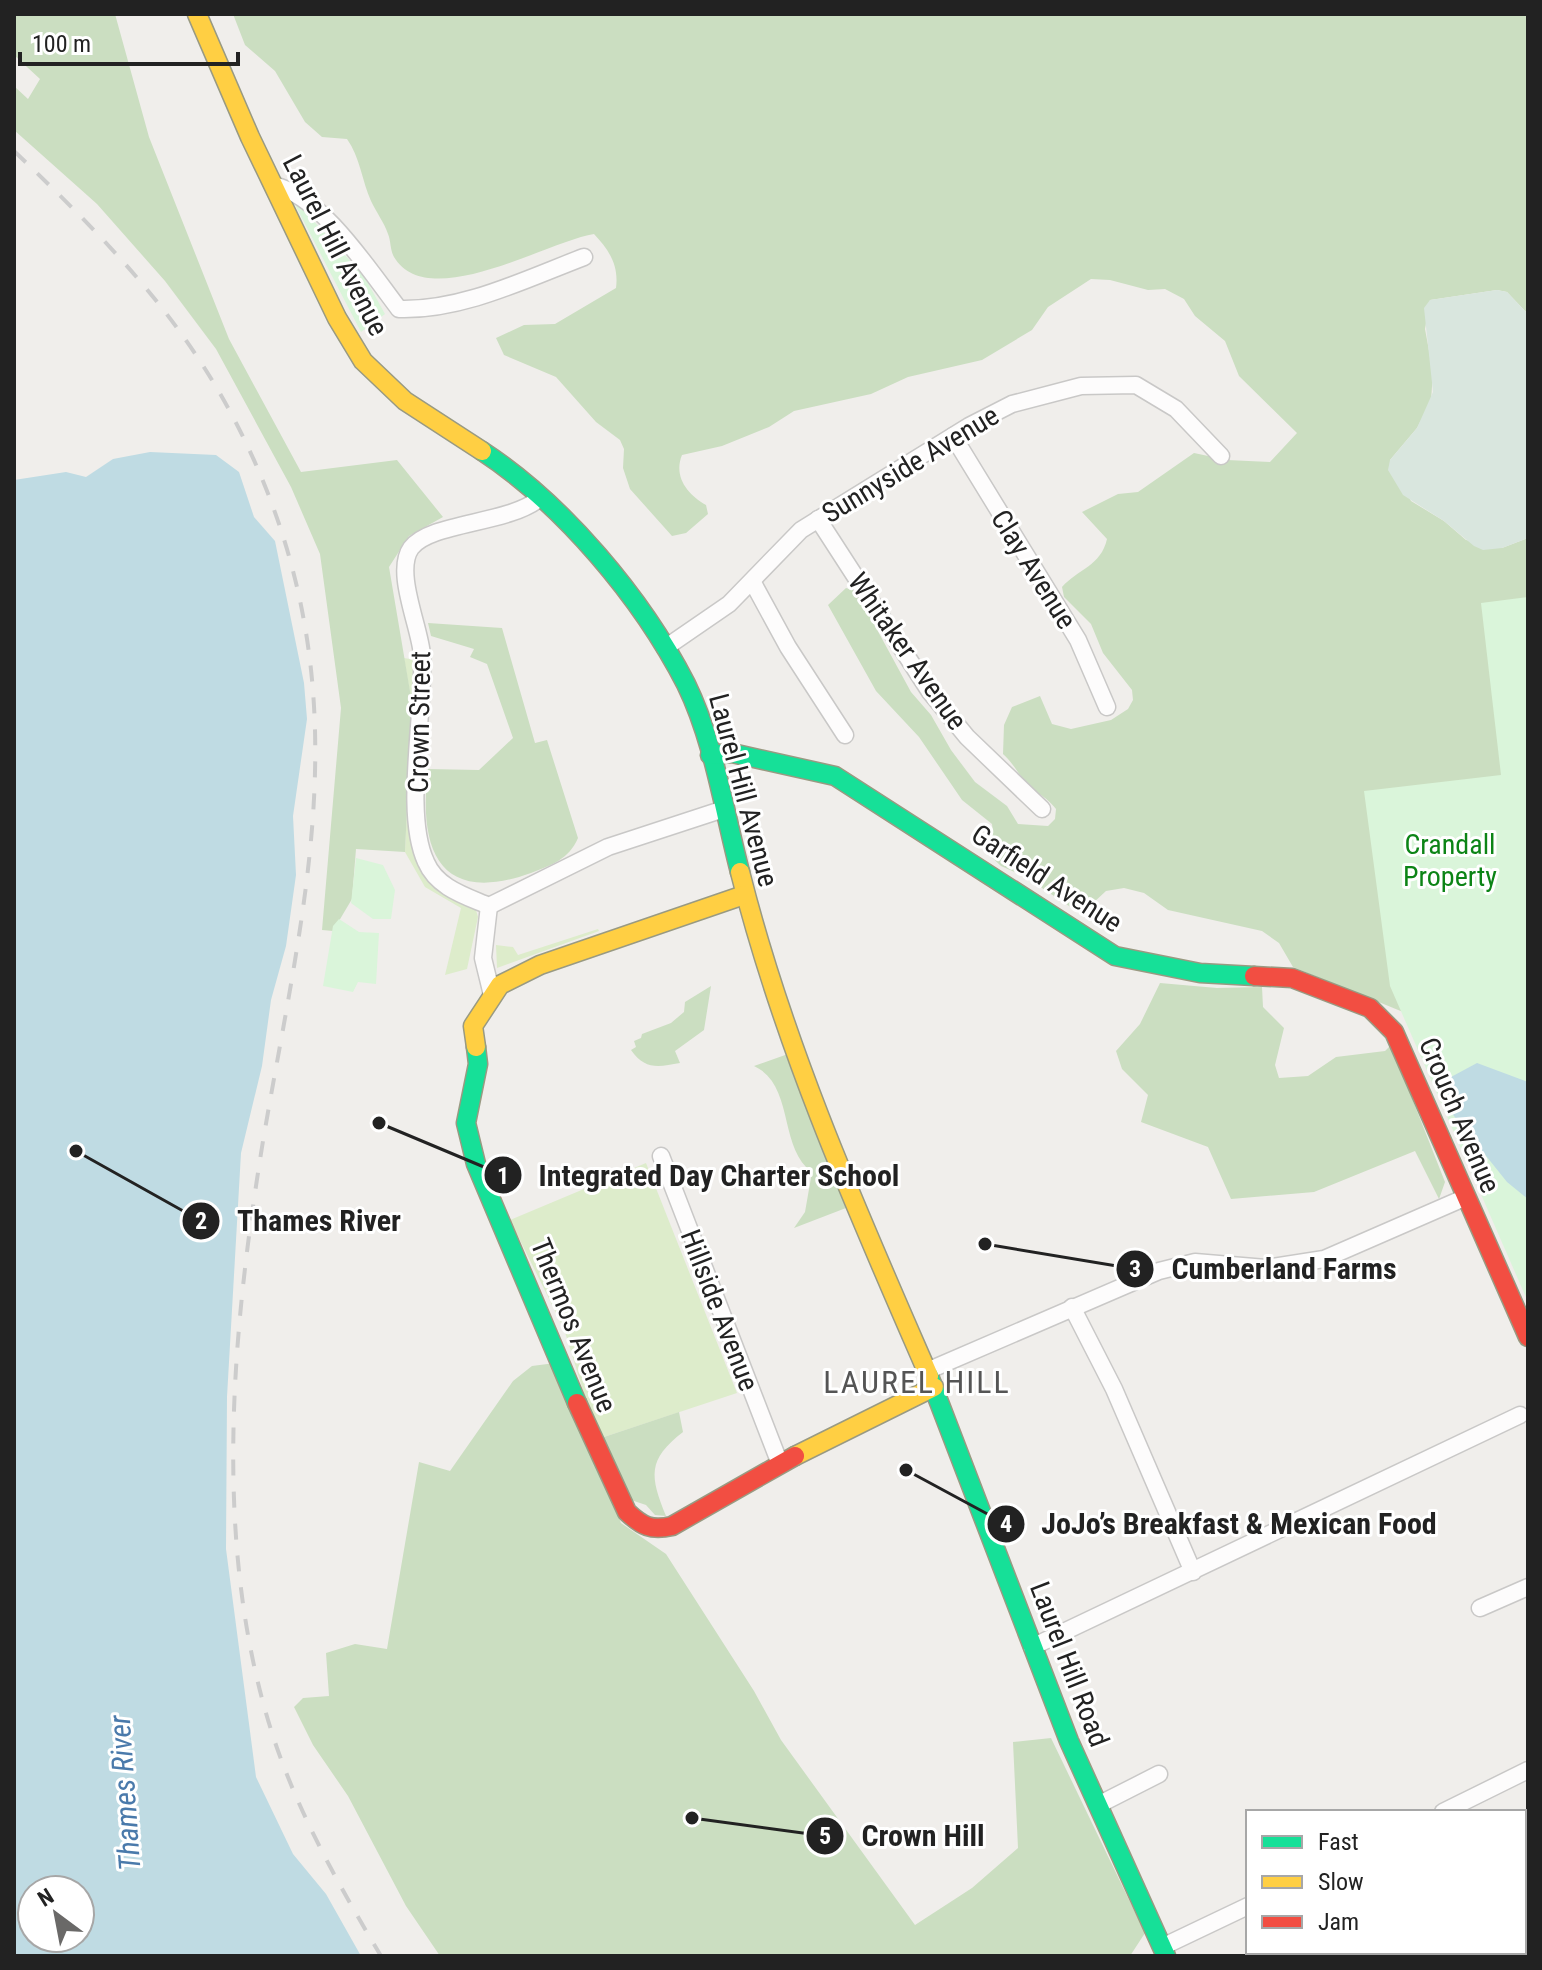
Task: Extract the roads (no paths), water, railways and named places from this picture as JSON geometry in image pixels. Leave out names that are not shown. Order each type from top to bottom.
[{"type":"main road","name":"Laurel Hill Avenue","points":[[197,14],[273,185],[344,331],[370,369],[405,401],[488,454],[540,498],[618,580],[665,648],[692,697],[768,978],[846,1188],[930,1379]]},
{"type":"main road","name":"Garfield Avenue","points":[[710,755],[732,753],[835,776],[1115,956],[1200,973],[1292,978],[1370,1008]]},
{"type":"main road","name":"Thermos Avenue","points":[[744,895],[513,976],[492,995],[473,1026],[479,1057],[466,1115],[470,1148],[553,1340],[590,1436],[627,1512],[645,1527],[665,1529],[930,1379]]},
{"type":"main road","name":"Crouch Avenue","points":[[1370,1008],[1394,1032],[1413,1070],[1464,1198],[1528,1337]]},
{"type":"main road","name":"Laurel Hill Road","points":[[930,1379],[1032,1647],[1164,1951]]},
{"type":"street","points":[[273,185],[293,189],[350,246],[399,309],[418,309],[481,295],[584,257]]},
{"type":"street","name":"Sunnyside Avenue","points":[[665,648],[729,604],[793,536],[953,436],[996,411],[1021,401],[1081,386],[1130,384],[1149,390],[1176,409],[1221,456]]},
{"type":"street","name":"Clay Avenue","points":[[953,436],[1078,640],[1107,707]]},
{"type":"street","name":"Crown Street","points":[[489,906],[441,883],[427,866],[421,849],[417,794],[423,678],[420,637],[405,564],[411,548],[423,539],[524,509],[540,498]]},
{"type":"street","name":"Whitaker Avenue","points":[[818,519],[930,692],[967,737],[1042,809]]},
{"type":"street","points":[[752,581],[800,667],[845,735]]},
{"type":"street","points":[[492,995],[483,958],[489,906],[608,847],[724,809]]},
{"type":"street","name":"Hillside Avenue","points":[[661,1156],[780,1464]]},
{"type":"street","points":[[930,1379],[1072,1307],[1135,1280],[1185,1264],[1213,1261],[1266,1268],[1324,1259],[1464,1198]]},
{"type":"street","points":[[1072,1307],[1114,1389],[1193,1572]]},
{"type":"street","points":[[1032,1647],[1520,1415]]},
{"type":"street","points":[[1480,1608],[1528,1587]]},
{"type":"street","points":[[1447,1810],[1528,1770]]},
{"type":"street","points":[[1098,1805],[1159,1774]]},
{"type":"street","points":[[1164,1951],[1246,1907]]},
{"type":"water","points":[[150,452],[216,455],[239,472],[254,517],[275,541],[304,683],[307,719],[293,816],[296,875],[286,946],[271,1000],[262,1066],[241,1153],[227,1397],[226,1549],[256,1777],[293,1854],[326,1894],[361,1956],[14,1956],[14,480],[66,472],[86,477],[113,459]]},
{"type":"water","points":[[1477,1063],[1528,1082],[1528,1199],[1507,1182],[1446,1106],[1451,1077]]},
{"type":"railway","points":[[14,151],[128,267],[191,347],[244,439],[267,491],[294,575],[309,656],[315,736],[313,815],[305,895],[263,1141],[242,1292],[233,1446],[235,1524],[242,1600],[256,1675],[277,1748],[324,1855],[381,1956]]},
{"type":"place","name":"Integrated Day Charter School","points":[[379,1123]]},
{"type":"place","name":"Thames River","points":[[76,1151]]},
{"type":"place","name":"Cumberland Farms","points":[[985,1244]]},
{"type":"place","name":"JoJo’s Breakfast & Mexican Food","points":[[906,1470]]},
{"type":"place","name":"Crown Hill","points":[[692,1818]]},
{"type":"district","name":"LAUREL HILL","points":[[917,1382]]},
{"type":"park label","name":"Crandall Property","points":[[1450,860]]}]
